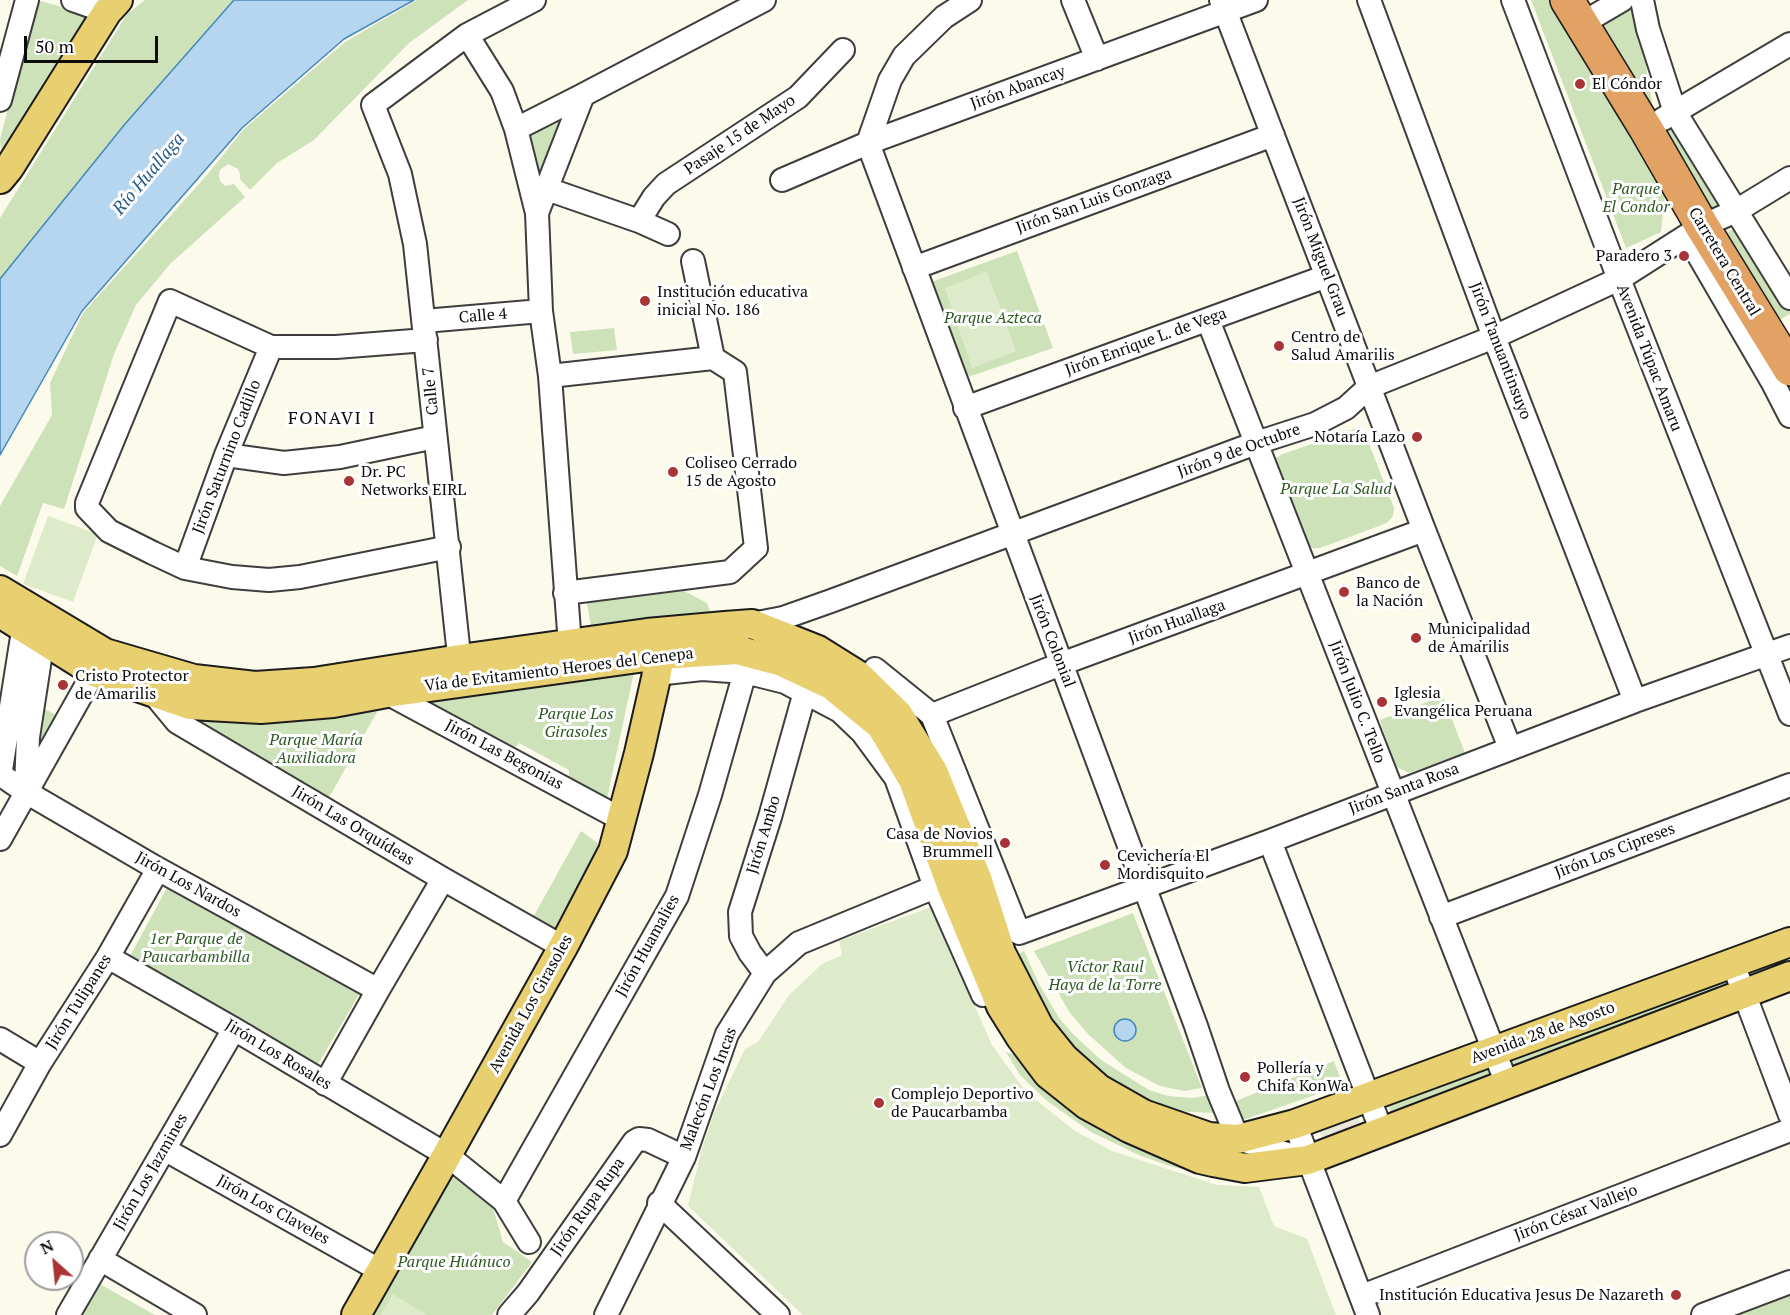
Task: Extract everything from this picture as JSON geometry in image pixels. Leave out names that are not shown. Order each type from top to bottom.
[{"type":"highway","name":"Carretera Central","points":[[1574,12],[1646,129],[1695,232],[1790,369]]},
{"type":"main road","points":[[0,179],[113,6]]},
{"type":"main road","name":"Vía de Evitamiento Heroes del Cenepa","points":[[0,590],[28,621],[94,672],[190,705],[261,709],[333,703],[387,693],[461,670],[570,645],[658,653],[752,624],[818,650],[858,675],[898,714],[933,771],[977,878],[1001,953],[1022,998],[1039,1027],[1064,1058],[1100,1089],[1143,1114],[1209,1137],[1238,1139],[1268,1133],[1295,1124]]},
{"type":"main road","name":"Vía de Evitamiento Heroes del Cenepa","points":[[28,621],[105,653],[194,679],[255,686],[658,653],[737,650],[782,662],[831,685],[881,726],[913,780],[952,888],[1001,1006],[1048,1074],[1088,1105],[1130,1128],[1200,1159],[1245,1168],[1308,1160]]},
{"type":"main road","name":"Avenida Los Girasoles","points":[[356,1315],[563,946],[613,851],[639,753],[658,653]]},
{"type":"main road","name":"Avenida 28 de Agosto","points":[[1295,1124],[1790,942]]},
{"type":"main road","name":"Avenida 28 de Agosto","points":[[1308,1160],[1790,976]]},
{"type":"street","points":[[0,100],[27,0]]},
{"type":"street","points":[[73,0],[113,6]]},
{"type":"street","points":[[534,0],[467,35],[502,91],[516,129],[537,213],[542,311],[570,645]]},
{"type":"street","points":[[516,129],[764,0]]},
{"type":"street","points":[[868,143],[890,80],[904,56],[944,17],[970,0]]},
{"type":"street","points":[[1073,0],[1097,59]]},
{"type":"street","name":"Jirón Abancay","points":[[782,180],[868,143],[1097,59],[1223,6],[1256,0]]},
{"type":"street","name":"Jirón Tanuantinsuyo","points":[[1369,0],[1494,337],[1635,701]]},
{"type":"street","name":"Avenida Túpac Amaru","points":[[1512,0],[1790,714]]},
{"type":"street","points":[[1574,12],[1622,0]]},
{"type":"street","points":[[1642,0],[1647,29],[1675,112],[1790,298]]},
{"type":"street","name":"Jirón Miguel Grau","points":[[1223,6],[1510,748]]},
{"type":"street","name":"Calle 7","points":[[461,670],[416,244],[400,174],[373,105],[467,35]]},
{"type":"street","points":[[1646,129],[1790,44]]},
{"type":"street","name":"Pasaje 15 de Mayo","points":[[639,221],[654,196],[666,184],[798,97],[843,50]]},
{"type":"street","points":[[537,213],[583,95]]},
{"type":"street","name":"Jirón San Luis Gonzaga","points":[[914,268],[1273,135]]},
{"type":"street","name":"Jirón Colonial","points":[[868,143],[1218,1091],[1238,1139]]},
{"type":"street","points":[[1790,178],[1695,232],[1790,416]]},
{"type":"street","points":[[547,189],[639,221],[668,234]]},
{"type":"street","name":"Jirón 9 de Octubre","points":[[752,624],[783,618],[1325,418],[1346,408],[1369,387],[1494,337],[1619,279],[1695,232]]},
{"type":"street","points":[[693,261],[713,358]]},
{"type":"street","name":"Jirón Enrique L. de Vega","points":[[965,408],[1328,276]]},
{"type":"street","points":[[271,347],[170,301],[87,503],[90,512],[109,531],[185,568],[232,577],[269,580],[300,577],[449,547]]},
{"type":"street","name":"Calle 4","points":[[271,347],[336,347],[542,311]]},
{"type":"street","name":"Jirón Julio C. Tello","points":[[1208,321],[1507,1084]]},
{"type":"street","name":"Jirón Saturnino Cadillo","points":[[185,568],[226,455],[271,347]]},
{"type":"street","points":[[549,376],[713,358],[735,372],[756,548],[730,572],[565,593]]},
{"type":"street","points":[[226,455],[284,463],[340,457],[435,437]]},
{"type":"street","name":"Jirón Huallaga","points":[[932,715],[1061,664],[1424,530]]},
{"type":"street","points":[[0,775],[28,621]]},
{"type":"street","points":[[26,792],[28,621]]},
{"type":"street","name":"Jirón Santa Rosa","points":[[932,715],[1019,933],[1270,841],[1635,701],[1790,646]]},
{"type":"street","points":[[658,653],[702,669],[745,672],[785,681],[840,711],[862,732],[896,778],[935,887],[978,987],[1007,1034],[1033,1054]]},
{"type":"street","points":[[875,669],[932,715]]},
{"type":"street","points":[[0,839],[94,672]]},
{"type":"street","name":"Jirón Huamalies","points":[[504,1201],[677,896],[711,795],[745,672]]},
{"type":"street","name":"Jirón Ambo","points":[[765,973],[741,936],[740,912],[770,817],[805,692]]},
{"type":"street","name":"Jirón Las Orquídeas","points":[[153,693],[177,722],[443,879],[563,946]]},
{"type":"street","name":"Jirón Las Begonias","points":[[387,693],[621,819]]},
{"type":"street","name":"Jirón Los Nardos","points":[[0,775],[158,869],[378,990]]},
{"type":"street","name":"Jirón Los Cipreses","points":[[1441,917],[1790,785]]},
{"type":"street","points":[[1270,841],[1382,1132]]},
{"type":"street","name":"Jirón Tulipanes","points":[[0,1135],[40,1063],[108,957],[158,869]]},
{"type":"street","points":[[325,1084],[443,879]]},
{"type":"street","name":"Malecón Los Incas","points":[[606,1315],[659,1203],[684,1157],[727,1034],[765,973],[799,943],[935,887]]},
{"type":"street","name":"Jirón Los Rosales","points":[[108,957],[447,1155],[504,1201],[529,1242]]},
{"type":"street","points":[[1733,964],[1790,1115]]},
{"type":"street","name":"Jirón Los Jazmines","points":[[68,1315],[234,1029]]},
{"type":"street","points":[[0,1039],[40,1063]]},
{"type":"street","points":[[1295,1124],[1365,1306]]},
{"type":"street","name":"Jirón César Vallejo","points":[[1365,1306],[1790,1130]]},
{"type":"street","name":"Jirón Rupa Rupa","points":[[509,1315],[528,1293],[634,1142],[639,1139],[648,1140],[684,1157]]},
{"type":"street","points":[[1238,1139],[1308,1160]]},
{"type":"street","name":"Jirón Los Claveles","points":[[164,1149],[381,1271]]},
{"type":"street","points":[[659,1203],[778,1315]]},
{"type":"street","points":[[100,1259],[193,1314]]},
{"type":"street","points":[[1703,1315],[1790,1282]]},
{"type":"green space","points":[[37,0],[90,15],[2,161],[0,139]]},
{"type":"green space","points":[[145,0],[234,0],[125,124],[0,279],[0,218],[127,14]]},
{"type":"green space","points":[[417,0],[468,0],[409,43],[314,140],[277,163],[250,190],[240,179],[238,169],[228,164],[220,170],[220,181],[225,186],[234,184],[245,197],[170,264],[136,305],[114,354],[64,509],[43,503],[17,576],[0,566],[0,506],[52,415],[50,383],[83,313],[207,175],[244,129],[345,42]]},
{"type":"green space","name":"Parque El Condor","points":[[1531,0],[1549,0],[1665,194],[1661,232],[1626,248]]},
{"type":"green space","points":[[1636,1],[1653,110],[1600,25]]},
{"type":"green space","points":[[568,118],[535,183],[526,137]]},
{"type":"green space","points":[[1673,123],[1723,208],[1708,215],[1662,130]]},
{"type":"green space","points":[[1735,228],[1790,311],[1790,314],[1770,325],[1719,237]]},
{"type":"green space","name":"Parque Azteca","points":[[1017,251],[1053,348],[971,376],[964,374],[931,282]]},
{"type":"green space","points":[[987,271],[1016,351],[972,368],[945,288]]},
{"type":"green space","points":[[614,328],[617,350],[573,354],[570,332]]},
{"type":"green space","name":"Parque La Salud","points":[[1360,427],[1366,436],[1394,508],[1393,516],[1387,523],[1320,548],[1312,548],[1305,542],[1277,467],[1276,458]]},
{"type":"green space","points":[[48,516],[98,534],[73,602],[23,584]]},
{"type":"green space","points":[[684,591],[707,603],[711,614],[591,628],[587,603]]},
{"type":"green space","name":"Parque Los Girasoles","points":[[634,672],[606,803],[569,784],[569,770],[519,743],[513,751],[418,695]]},
{"type":"green space","points":[[1443,696],[1465,753],[1409,773],[1395,766],[1380,720]]},
{"type":"green space","name":"Parque María Auxiliadora","points":[[381,705],[327,801],[318,791],[180,715]]},
{"type":"green space","points":[[44,709],[59,716],[37,754]]},
{"type":"green space","points":[[581,831],[599,844],[552,935],[531,921]]},
{"type":"green space","name":"1er Parque de Paucarbambilla","points":[[169,884],[360,993],[318,1064],[129,958]]},
{"type":"green space","name":"Complejo Deportivo de Paucarbamba","points":[[931,907],[992,1045],[1026,1092],[1075,1131],[1112,1151],[1217,1185],[1259,1187],[1274,1226],[1307,1239],[1336,1315],[803,1315],[688,1206],[702,1148],[714,1113],[745,1049],[758,1042],[789,995],[822,964],[842,955],[839,941]]},
{"type":"green space","name":"Víctor Raul Haya de la Torre","points":[[1133,913],[1202,1088],[1185,1091],[1160,1086],[1126,1068],[1089,1035],[1070,1013],[1034,951]]},
{"type":"green space","points":[[1024,951],[1039,984],[1059,1018],[1101,1060],[1149,1090],[1168,1096],[1192,1098],[1211,1095],[1216,1113],[1168,1111],[1100,1075],[1056,1034],[1012,957]]},
{"type":"green space","points":[[1731,973],[1736,989],[1511,1072],[1504,1056]]},
{"type":"green space","points":[[1006,1052],[1028,1060],[1196,1172],[1141,1156],[1091,1132],[1047,1101],[1020,1075]]},
{"type":"green space","points":[[1334,1061],[1343,1085],[1243,1120],[1236,1101]]},
{"type":"green space","points":[[1490,1061],[1496,1077],[1393,1117],[1386,1100]]},
{"type":"green space","name":"Parque Huánuco","points":[[455,1175],[490,1198],[503,1242],[532,1262],[492,1315],[363,1315],[447,1177]]},
{"type":"green space","points":[[98,1283],[155,1315],[79,1315]]},
{"type":"green space","points":[[393,1294],[427,1315],[381,1315]]},
{"type":"green space","points":[[1790,1296],[1790,1315],[1740,1315]]},
{"type":"shaded area","points":[[1354,1112],[1361,1124],[1358,1130],[1329,1142],[1321,1136],[1318,1127]]},
{"type":"water","name":"Río Huallaga","points":[[234,0],[414,0],[344,39],[242,128],[82,311],[0,455],[0,279],[125,124]]},
{"type":"water","points":[[1125,1019],[1133,1022],[1136,1030],[1133,1038],[1125,1041],[1117,1038],[1114,1030],[1117,1022]]},
{"type":"place","name":"El Cóndor","points":[[1580,84]]},
{"type":"place","name":"Paradero 3","points":[[1684,256]]},
{"type":"place","name":"Institución educativa inicial No. 186","points":[[645,301]]},
{"type":"place","name":"Centro de Salud Amarilis","points":[[1279,346]]},
{"type":"place","name":"Notaría Lazo","points":[[1417,437]]},
{"type":"place","name":"Coliseo Cerrado 15 de Agosto","points":[[673,472]]},
{"type":"place","name":"Dr. PC Networks EIRL","points":[[349,481]]},
{"type":"place","name":"Banco de la Nación","points":[[1344,592]]},
{"type":"place","name":"Municipalidad de Amarilis","points":[[1416,638]]},
{"type":"place","name":"Cristo Protector de Amarilis","points":[[63,685]]},
{"type":"place","name":"Iglesia Evangélica Peruana","points":[[1382,702]]},
{"type":"place","name":"Casa de Novios Brummell","points":[[1005,843]]},
{"type":"place","name":"Cevichería El Mordisquito","points":[[1105,865]]},
{"type":"place","name":"Pollería y Chifa KonWa","points":[[1245,1077]]},
{"type":"place","name":"Complejo Deportivo de Paucarbamba","points":[[879,1103]]},
{"type":"place","name":"Institución Educativa Jesus De Nazareth","points":[[1676,1295]]},
{"type":"district","name":"FONAVI I","points":[[332,419]]}]
